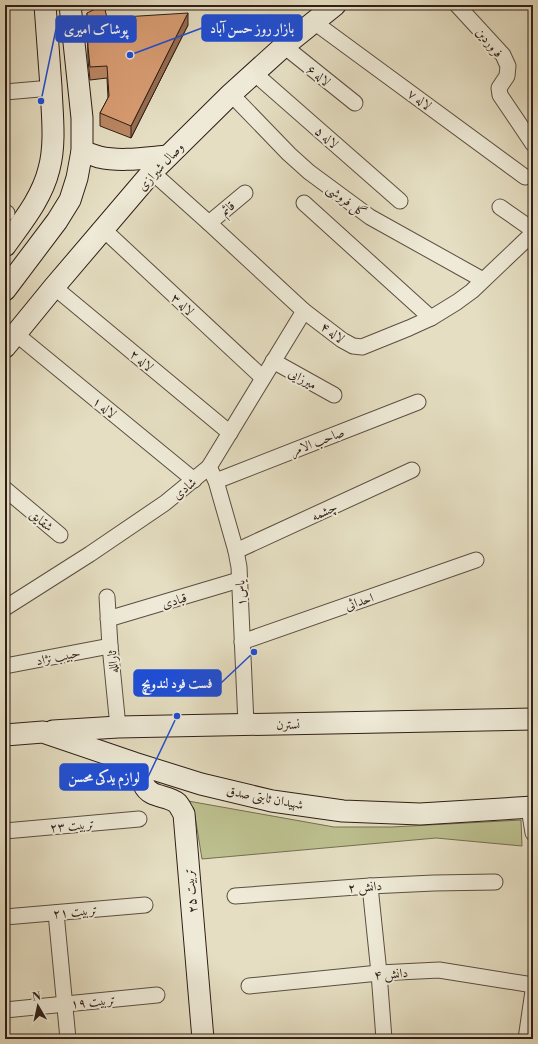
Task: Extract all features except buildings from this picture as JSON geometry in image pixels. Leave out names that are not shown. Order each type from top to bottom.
[{"type":"street","points":[[5,246],[30,211],[49,170],[53,142],[45,5]]},
{"type":"street","points":[[5,290],[57,221],[70,200],[77,178],[82,151],[82,118],[70,5]]},
{"type":"street","name":"وصال شیرازی","points":[[10,341],[152,172],[254,73],[284,46],[335,5]]},
{"type":"street","name":"فروردین","points":[[458,5],[503,55],[508,66],[506,76],[499,88],[500,95],[533,144]]},
{"type":"street","name":"لاله ۷","points":[[314,22],[525,177]]},
{"type":"street","name":"لاله ۶","points":[[284,46],[355,103]]},
{"type":"street","name":"لاله ۵","points":[[254,73],[400,201]]},
{"type":"street","points":[[5,92],[51,88]]},
{"type":"street","name":"گل فروشی","points":[[231,94],[289,154],[309,172],[370,217],[483,280]]},
{"type":"street","points":[[82,151],[100,157],[112,158],[134,159],[168,156]]},
{"type":"street","name":"لاله ۴","points":[[152,172],[304,311],[342,340],[353,346],[362,347],[431,318],[457,302],[472,291],[533,232]]},
{"type":"street","name":"قائم","points":[[209,223],[245,193]]},
{"type":"street","points":[[304,203],[431,318]]},
{"type":"street","points":[[500,207],[533,232]]},
{"type":"street","name":"لاله ۳","points":[[103,230],[263,378]]},
{"type":"street","name":"لاله ۲","points":[[54,287],[230,433]]},
{"type":"street","name":"شادی","points":[[5,608],[90,554],[165,503],[209,467],[304,311]]},
{"type":"street","name":"لاله ۱","points":[[10,341],[194,480]]},
{"type":"street","name":"میرزایی","points":[[273,362],[334,395]]},
{"type":"street","name":"صاحب الامر","points":[[216,480],[418,402]]},
{"type":"street","name":"یاس۱","points":[[209,467],[216,480],[239,567],[246,724]]},
{"type":"street","name":"چشمه","points":[[236,551],[412,470]]},
{"type":"street","name":"شقایق","points":[[5,489],[60,535]]},
{"type":"street","name":"احداثی","points":[[242,642],[476,560]]},
{"type":"street","name":"قبادی","points":[[108,619],[239,580]]},
{"type":"street","name":"ثارالله","points":[[107,597],[118,727]]},
{"type":"street","name":"حبیب نژاد","points":[[5,666],[110,646]]},
{"type":"street","name":"نسترن","points":[[43,732],[118,727],[533,719]]},
{"type":"street","name":"شهیدان ثابتی صدق","points":[[5,735],[43,732],[142,766],[201,784],[272,800],[343,811],[420,814],[531,807]]},
{"type":"street","name":"تربیت ۲۵","points":[[142,766],[144,784],[147,789],[152,794],[168,798],[177,804],[184,814],[203,1039]]},
{"type":"street","points":[[531,807],[533,833]]},
{"type":"street","name":"تربیت ۲۳","points":[[5,831],[138,819]]},
{"type":"street","name":"دانش ۲","points":[[235,896],[370,886],[495,882]]},
{"type":"street","points":[[370,886],[384,1039]]},
{"type":"street","name":"تربیت ۲۱","points":[[5,918],[145,905]]},
{"type":"street","points":[[56,913],[68,1039]]},
{"type":"street","name":"دانش ۴","points":[[249,986],[379,973],[439,970],[533,985]]},
{"type":"street","points":[[526,1039],[533,991]]},
{"type":"street","name":"تربیت ۱۹","points":[[5,1010],[157,995]]},
{"type":"green space","points":[[188,801],[334,827],[392,827],[521,820],[522,846],[436,838],[202,859],[195,816]]},
{"type":"place","name":"بازار روز حسن آباد","points":[[130,55]]},
{"type":"place","name":"پوشاک امیری","points":[[41,101]]},
{"type":"place","name":"فست فود لندویچ","points":[[254,652]]},
{"type":"place","name":"لوازم یدکی محسن","points":[[177,716]]}]
